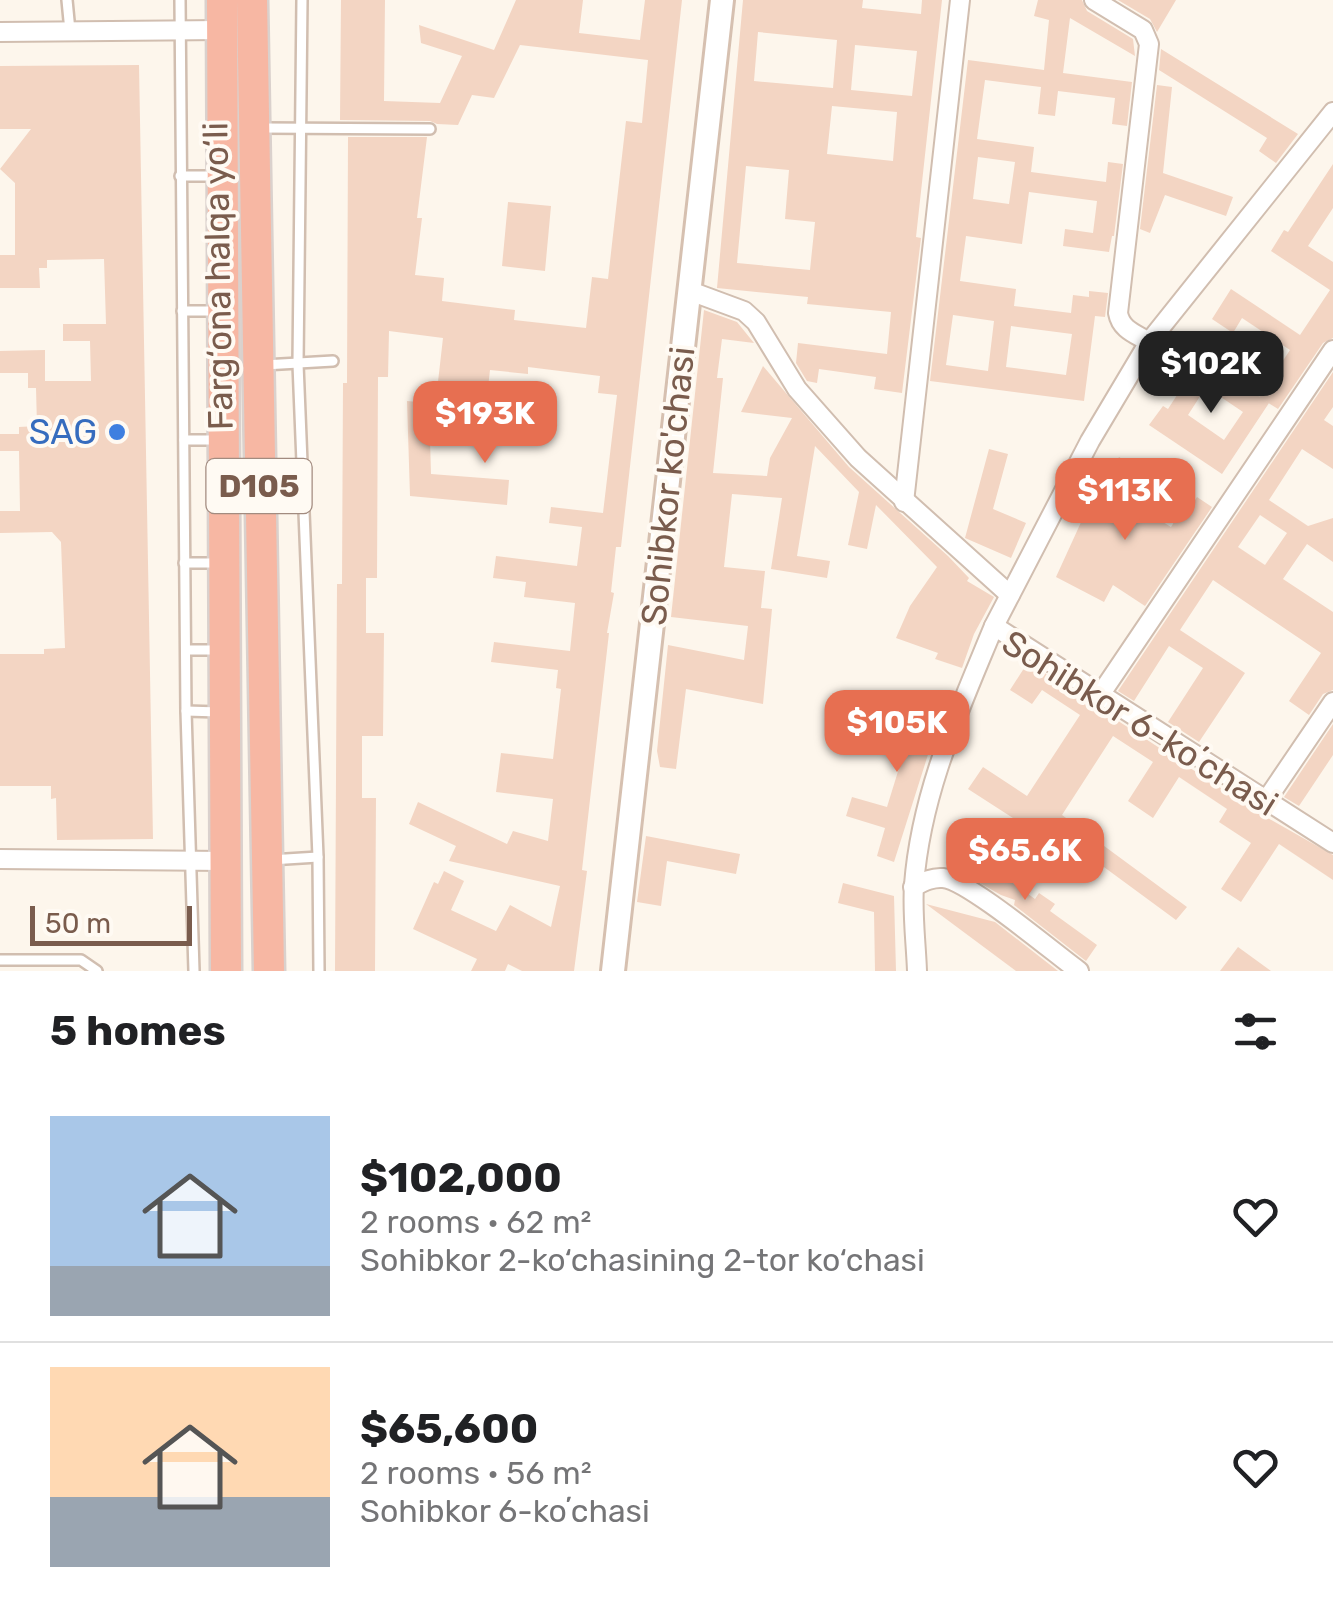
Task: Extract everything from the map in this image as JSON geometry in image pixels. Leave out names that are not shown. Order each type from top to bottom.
[{"type":"highway","name":"Farg‘ona halqa yo‘li","points":[[252,0],[269,971]]},
{"type":"highway","name":"Farg‘ona halqa yo‘li","points":[[222,15],[226,971]]},
{"type":"street","name":"Sohibkor ko'chasi","points":[[613,971],[722,0]]},
{"type":"street","points":[[904,502],[960,0]]},
{"type":"street","points":[[1094,0],[1126,9],[1149,44],[1118,313],[1126,330],[1149,342]]},
{"type":"street","points":[[0,32],[180,30],[222,15]]},
{"type":"street","points":[[994,626],[1090,441],[1149,342],[1333,112]]},
{"type":"street","points":[[690,290],[744,310],[798,388],[858,458],[1010,595]]},
{"type":"street","points":[[1100,695],[1333,350]]},
{"type":"street","name":"Sohibkor 6-koʼchasi","points":[[917,971],[914,887],[926,802],[946,738],[994,626],[1333,843]]},
{"type":"street","points":[[1265,802],[1333,702]]},
{"type":"street","points":[[0,859],[225,861]]},
{"type":"street","points":[[914,887],[930,879],[946,878],[969,890],[1078,971]]},
{"type":"lane","points":[[67,0],[70,31]]},
{"type":"lane","points":[[180,0],[186,712],[194,971]]},
{"type":"lane","points":[[302,0],[298,364],[318,857],[318,971]]},
{"type":"lane","points":[[254,128],[430,129]]},
{"type":"lane","points":[[180,176],[223,176]]},
{"type":"lane","points":[[182,311],[223,311]]},
{"type":"lane","points":[[256,366],[333,361]]},
{"type":"lane","points":[[184,440],[223,440]]},
{"type":"lane","points":[[184,563],[224,564]]},
{"type":"lane","points":[[186,650],[224,650]]},
{"type":"lane","points":[[186,712],[225,712]]},
{"type":"lane","points":[[268,860],[318,857]]},
{"type":"lane","points":[[0,960],[82,960],[96,971]]},
{"type":"building","points":[[341,0],[385,0],[384,101],[440,103],[462,56],[421,43],[419,25],[494,50],[516,0],[583,0],[579,33],[640,40],[645,0],[682,0],[621,547],[616,547],[582,870],[587,871],[574,971],[522,971],[508,964],[505,971],[471,971],[477,959],[413,929],[434,882],[438,884],[444,871],[464,881],[451,910],[496,931],[510,905],[551,927],[560,886],[449,861],[456,846],[409,824],[418,802],[507,844],[513,831],[548,841],[553,799],[496,792],[501,753],[553,759],[561,689],[556,688],[558,670],[491,662],[494,642],[570,651],[575,603],[524,597],[526,582],[493,578],[496,556],[577,566],[582,527],[549,523],[551,507],[603,513],[617,395],[598,393],[600,376],[528,367],[528,374],[490,370],[485,414],[435,408],[443,338],[389,331],[388,377],[378,377],[377,578],[366,578],[366,633],[384,633],[383,736],[362,736],[362,798],[376,798],[375,971],[335,971],[337,584],[342,584],[343,383],[347,383],[348,137],[427,137],[415,275],[444,278],[442,301],[515,310],[514,320],[586,328],[592,277],[608,279],[626,121],[642,123],[648,60],[520,45],[494,98],[472,95],[458,125],[340,120]]},
{"type":"building","points":[[743,0],[863,0],[862,8],[921,14],[922,0],[942,0],[916,237],[921,238],[902,393],[874,389],[876,377],[819,369],[817,383],[807,381],[796,363],[798,343],[887,354],[891,312],[807,304],[808,297],[717,288]],"holes":[[[758,32],[837,40],[833,88],[754,81]],[[855,45],[917,51],[912,96],[851,90]],[[832,106],[897,112],[893,161],[827,154]],[[746,166],[789,170],[785,219],[815,222],[810,270],[737,263]]]},
{"type":"building","points":[[1038,0],[1082,0],[1087,11],[1133,39],[1135,56],[1070,18],[1063,73],[1132,82],[1127,126],[1112,124],[1115,98],[1058,91],[1055,116],[1038,114],[1041,87],[985,80],[977,139],[1034,147],[1031,172],[1106,182],[1108,162],[1123,164],[1114,236],[1109,252],[1063,246],[1065,229],[1093,233],[1097,201],[1029,192],[1022,244],[966,236],[960,281],[1016,289],[1014,306],[1071,313],[1073,295],[1089,297],[1089,291],[1108,293],[1105,317],[1095,316],[1084,401],[930,381],[968,60],[1044,70],[1049,20],[1034,16]],"holes":[[[978,157],[1015,162],[1009,204],[973,199]],[[953,315],[994,321],[988,371],[946,365]],[[1011,326],[1072,334],[1066,375],[1006,367]]]},
{"type":"building","points":[[1118,0],[1176,0],[1157,32],[1150,19]]},
{"type":"building","points":[[1161,49],[1298,134],[1276,163],[1259,151],[1267,138],[1159,70]]},
{"type":"building","points":[[139,65],[153,839],[57,840],[56,798],[51,799],[51,786],[0,786],[0,654],[44,654],[44,649],[65,648],[61,542],[52,532],[0,533],[0,511],[20,511],[19,451],[0,451],[0,434],[19,434],[19,427],[37,426],[36,388],[28,388],[28,373],[0,373],[0,351],[45,350],[45,381],[91,381],[90,341],[63,341],[63,324],[106,324],[104,259],[47,260],[47,268],[39,268],[40,288],[0,288],[0,255],[15,255],[15,183],[0,169],[31,129],[0,129],[0,66]]},
{"type":"building","points":[[1157,85],[1172,87],[1163,173],[1233,197],[1226,216],[1165,195],[1150,233],[1140,229]]},
{"type":"building","points":[[1333,164],[1333,208],[1308,246],[1333,262],[1333,338],[1323,343],[1278,409],[1259,397],[1290,350],[1242,318],[1233,333],[1212,319],[1231,289],[1300,335],[1330,290],[1271,251]]},
{"type":"building","points":[[508,202],[551,206],[545,271],[502,266]]},
{"type":"building","points":[[704,310],[737,322],[754,343],[722,339],[717,378],[723,378],[713,473],[767,476],[770,458],[792,418],[741,412],[763,366],[849,467],[948,556],[969,578],[967,581],[994,597],[974,634],[962,668],[935,659],[938,653],[896,638],[910,606],[937,567],[876,505],[867,549],[848,545],[859,492],[815,446],[797,556],[830,561],[827,578],[771,569],[782,498],[732,494],[724,567],[765,571],[761,608],[772,609],[763,704],[686,689],[676,769],[660,767],[657,751],[668,645],[744,660],[748,626],[671,617]]},
{"type":"building","points":[[1201,358],[1269,403],[1222,474],[1149,425],[1163,406],[1168,409]],"holes":[[[1206,387],[1243,412],[1224,440],[1188,415]]]},
{"type":"building","points":[[1333,372],[1333,407],[1324,420],[1333,426],[1333,469],[1302,449],[1269,500],[1308,526],[1333,518],[1333,562],[1307,544],[1283,579],[1333,612],[1333,690],[1323,694],[1309,715],[1289,701],[1321,653],[1213,580],[1180,630],[1245,673],[1199,742],[1168,722],[1203,668],[1169,646],[1134,701],[1118,691]],"holes":[[[1260,515],[1287,533],[1265,565],[1238,547]]]},
{"type":"building","points":[[407,401],[429,403],[431,474],[509,480],[507,505],[410,496]]},
{"type":"building","points":[[989,449],[1008,454],[993,509],[1026,523],[1011,558],[965,538]]},
{"type":"building","points":[[1119,457],[1136,468],[1119,495],[1171,527],[1179,514],[1184,518],[1197,497],[1212,507],[1145,606],[1113,585],[1104,602],[1056,577],[1099,483],[1103,485]]},
{"type":"building","points":[[1028,662],[1259,813],[1333,855],[1333,880],[1279,844],[1241,902],[1221,889],[1251,843],[1219,822],[1227,809],[1179,777],[1153,818],[1128,801],[1153,762],[1113,736],[1062,815],[1187,907],[1176,920],[1074,845],[1065,857],[1050,846],[1052,843],[968,789],[983,767],[1027,796],[1080,715],[1042,690],[1032,704],[1010,690]]},
{"type":"building","points":[[870,702],[938,723],[894,862],[877,856],[885,828],[846,816],[852,797],[887,807],[908,739],[863,725]]},
{"type":"building","points":[[1333,724],[1333,755],[1299,806],[1284,797]]},
{"type":"building","points":[[646,836],[740,854],[736,874],[667,861],[661,906],[637,902]]},
{"type":"building","points":[[962,846],[1035,899],[1039,893],[1055,904],[1050,911],[1097,945],[1086,961],[1014,905],[1015,900],[955,869]]},
{"type":"building","points":[[843,883],[894,896],[896,971],[875,971],[874,912],[838,903]]},
{"type":"building","points":[[926,904],[995,922],[1058,971],[1016,971]]},
{"type":"building","points":[[1238,947],[1271,971],[1220,971]]},
{"type":"place","name":"SAG","points":[[117,432]]}]
